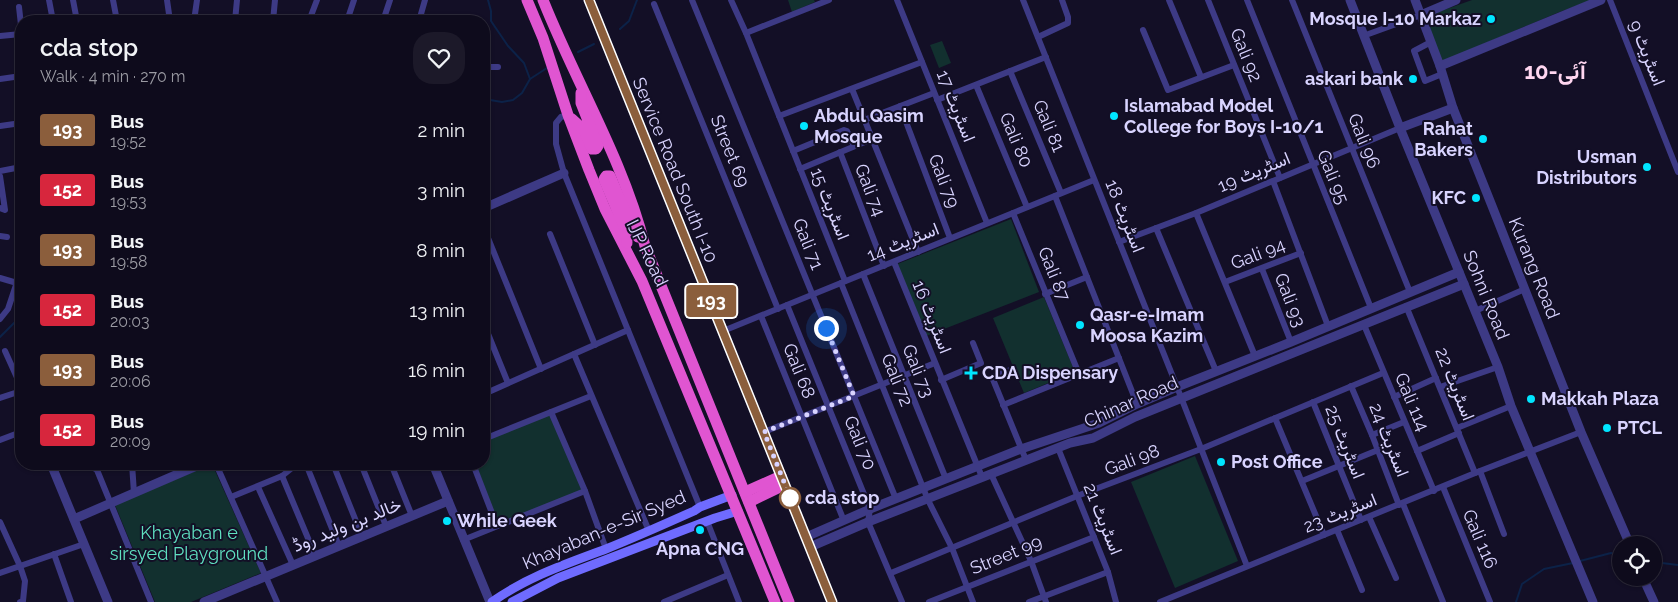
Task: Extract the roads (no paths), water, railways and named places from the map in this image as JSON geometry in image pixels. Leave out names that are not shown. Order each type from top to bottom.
[{"type":"highway","name":"IJP Road","points":[[527,0],[556,74],[568,115],[605,209],[642,281],[775,602]]},
{"type":"highway","name":"IJP Road","points":[[543,0],[567,56],[608,141],[631,196],[645,246],[789,602]]},
{"type":"highway","points":[[568,115],[584,130],[592,149],[596,149],[598,146],[581,103],[581,84]]},
{"type":"highway","points":[[627,250],[626,232],[604,179],[608,175],[634,230],[645,246]]},
{"type":"highway","points":[[747,497],[783,481]]},
{"type":"main road","name":"Service Road South I-10","points":[[589,0],[832,602]]},
{"type":"main road","name":"Khayaban-e-Sir Syed","points":[[491,602],[508,590],[530,579],[732,495]]},
{"type":"main road","points":[[707,521],[709,504]]},
{"type":"main road","points":[[697,509],[707,521]]},
{"type":"main road","name":"Khayaban-e-Sir Syed","points":[[518,600],[558,578],[738,511]]},
{"type":"street","points":[[50,0],[52,15]]},
{"type":"street","points":[[72,0],[76,15]]},
{"type":"street","points":[[113,0],[115,15]]},
{"type":"street","points":[[167,0],[169,15]]},
{"type":"street","points":[[195,15],[197,0]]},
{"type":"street","points":[[236,15],[237,0]]},
{"type":"street","points":[[274,15],[275,0]]},
{"type":"street","points":[[311,15],[317,0]]},
{"type":"street","points":[[349,15],[354,0]]},
{"type":"street","points":[[385,15],[390,0]]},
{"type":"street","points":[[421,15],[425,0]]},
{"type":"street","name":"Gali 71","points":[[692,0],[896,499]]},
{"type":"street","name":"اسٹریٹ 15","points":[[731,0],[793,151],[843,282]]},
{"type":"street","points":[[746,33],[818,2],[829,0]]},
{"type":"street","name":"اسٹریٹ 17","points":[[897,0],[987,223]]},
{"type":"street","name":"اسٹریٹ 18","points":[[1023,0],[1181,398]]},
{"type":"street","points":[[1038,37],[1068,23],[1062,0]]},
{"type":"street","points":[[1169,0],[1201,78]]},
{"type":"street","name":"Gali 92","points":[[1208,0],[1280,178]]},
{"type":"street","name":"Gali 95","points":[[1246,0],[1371,308]]},
{"type":"street","name":"Gali 96","points":[[1292,0],[1410,292]]},
{"type":"street","name":"Sohni Road","points":[[1350,0],[1400,128],[1498,367],[1511,406],[1593,602]]},
{"type":"street","name":"Kurang Road","points":[[1415,0],[1453,108],[1582,432],[1627,536]]},
{"type":"street","points":[[1363,36],[1456,0]]},
{"type":"street","points":[[1431,42],[1414,51],[1425,81],[1441,70],[1602,0]]},
{"type":"street","name":"اسٹریٹ 9","points":[[1610,0],[1678,172]]},
{"type":"street","name":"Street 69","points":[[654,4],[778,309]]},
{"type":"street","points":[[19,7],[20,15]]},
{"type":"street","points":[[1143,30],[1168,90],[1234,65]]},
{"type":"street","points":[[0,36],[15,35]]},
{"type":"street","points":[[937,100],[1046,57]]},
{"type":"street","points":[[779,116],[922,62]]},
{"type":"street","points":[[490,67],[498,67]]},
{"type":"street","name":"Gali 81","points":[[1010,71],[1137,404]]},
{"type":"street","points":[[0,79],[15,77]]},
{"type":"street","name":"Gali 80","points":[[976,85],[1027,207]]},
{"type":"street","points":[[852,89],[918,252]]},
{"type":"street","points":[[864,120],[934,93]]},
{"type":"street","name":"Gali 79","points":[[900,106],[950,238]]},
{"type":"street","points":[[1400,128],[1453,108]]},
{"type":"street","points":[[568,115],[561,117],[556,123],[556,144],[564,173],[628,330],[697,509]]},
{"type":"street","points":[[0,126],[15,124]]},
{"type":"street","name":"اسٹریٹ 19","points":[[1120,242],[1196,213],[1400,128]]},
{"type":"street","points":[[793,151],[844,130],[847,131],[854,146]]},
{"type":"street","points":[[800,169],[872,139]]},
{"type":"street","name":"Gali 74","points":[[840,152],[884,266]]},
{"type":"street","points":[[0,171],[15,168]]},
{"type":"street","points":[[490,205],[564,173]]},
{"type":"street","points":[[0,176],[5,210],[0,208]]},
{"type":"street","name":"اسٹریٹ 14","points":[[723,331],[1094,180]]},
{"type":"street","points":[[1273,181],[1328,326]]},
{"type":"street","name":"Gali 87","points":[[1013,213],[1079,374]]},
{"type":"street","points":[[1196,213],[1255,356]]},
{"type":"street","points":[[1156,228],[1216,371]]},
{"type":"street","points":[[550,234],[595,344]]},
{"type":"street","points":[[490,243],[541,369]]},
{"type":"street","name":"Gali 94","points":[[1225,282],[1301,253]]},
{"type":"street","name":"اسٹریٹ 16","points":[[894,262],[977,467],[986,476]]},
{"type":"street","name":"Gali 93","points":[[1262,269],[1291,342]]},
{"type":"street","name":"Chinar Road","points":[[806,537],[1021,449],[1099,423],[1177,387],[1459,272]]},
{"type":"street","name":"Gali 73","points":[[863,274],[946,479]]},
{"type":"street","points":[[1045,294],[1087,277]]},
{"type":"street","points":[[0,278],[15,280]]},
{"type":"street","name":"Gali 72","points":[[843,282],[928,500],[952,548],[974,602]]},
{"type":"street","name":"Chinar Road","points":[[810,547],[868,522],[1070,443],[1093,438],[1135,417],[1464,284]]},
{"type":"street","points":[[1475,311],[1525,289]]},
{"type":"street","points":[[1,316],[8,309],[15,291]]},
{"type":"street","name":"Gali 70","points":[[787,305],[870,510]]},
{"type":"street","name":"اسٹریٹ 22","points":[[1406,306],[1458,431],[1478,472],[1504,534]]},
{"type":"street","name":"Gali 68","points":[[761,316],[844,521]]},
{"type":"street","name":"Gali 114","points":[[1364,325],[1434,491]]},
{"type":"street","points":[[490,391],[628,330]]},
{"type":"street","points":[[490,339],[508,383]]},
{"type":"street","points":[[941,380],[981,363],[973,343]]},
{"type":"street","points":[[5,350],[15,372]]},
{"type":"street","points":[[574,354],[649,531]]},
{"type":"street","points":[[1004,405],[1119,358]]},
{"type":"street","points":[[764,432],[935,363]]},
{"type":"street","points":[[1440,387],[1498,367]]},
{"type":"street","points":[[1010,370],[992,377],[1026,460]]},
{"type":"street","name":"Gali 98","points":[[891,573],[1077,496],[1201,449],[1383,373]]},
{"type":"street","points":[[1394,397],[1436,378]]},
{"type":"street","name":"اسٹریٹ 24","points":[[1351,386],[1443,602]]},
{"type":"street","points":[[0,398],[15,389]]},
{"type":"street","points":[[490,437],[591,396]]},
{"type":"street","points":[[1181,398],[1247,566]]},
{"type":"street","name":"اسٹریٹ 25","points":[[1313,402],[1360,520]]},
{"type":"street","points":[[1417,451],[1511,406]]},
{"type":"street","points":[[551,412],[585,491],[606,549]]},
{"type":"street","points":[[1275,418],[1324,535]]},
{"type":"street","points":[[1372,435],[1404,422]]},
{"type":"street","name":"اسٹریٹ 23","points":[[1160,602],[1478,472],[1582,432]]},
{"type":"street","points":[[0,440],[15,434]]},
{"type":"street","name":"اسٹریٹ 21","points":[[1058,448],[1108,572],[1116,602]]},
{"type":"street","points":[[1302,482],[1378,450]]},
{"type":"street","points":[[54,470],[108,602]]},
{"type":"street","points":[[97,470],[151,602]]},
{"type":"street","points":[[132,470],[134,493]]},
{"type":"street","points":[[74,519],[187,470]]},
{"type":"street","points":[[219,470],[277,602]]},
{"type":"street","points":[[231,497],[282,476],[289,470]]},
{"type":"street","points":[[308,470],[339,546]]},
{"type":"street","points":[[335,470],[362,536]]},
{"type":"street","points":[[363,470],[386,526]]},
{"type":"street","points":[[393,470],[412,516]]},
{"type":"street","points":[[435,470],[463,540],[491,602]]},
{"type":"street","points":[[475,470],[497,526]]},
{"type":"street","points":[[282,476],[315,555]]},
{"type":"street","points":[[986,476],[1014,522],[1045,599]]},
{"type":"street","points":[[258,487],[293,565]]},
{"type":"street","name":"Gali 116","points":[[1443,487],[1490,602]]},
{"type":"street","points":[[463,540],[585,491]]},
{"type":"street","name":"خالد بن ولید روڈ","points":[[204,602],[448,501]]},
{"type":"street","points":[[870,510],[868,522],[902,602]]},
{"type":"street","points":[[1369,517],[1396,578]]},
{"type":"street","points":[[707,521],[739,602]]},
{"type":"street","points":[[0,522],[25,581],[24,602]]},
{"type":"street","points":[[1337,530],[1362,590]]},
{"type":"street","name":"Street 99","points":[[929,602],[1094,536]]},
{"type":"street","points":[[0,573],[84,544]]},
{"type":"street","points":[[54,554],[71,602]]},
{"type":"street","points":[[1029,602],[1045,599],[1108,572]]},
{"type":"street","points":[[664,602],[676,600],[728,575]]},
{"type":"street","points":[[1647,586],[1654,602]]},
{"type":"waterway","points":[[488,0],[491,21],[508,46],[524,63],[530,79]]},
{"type":"waterway","points":[[620,29],[629,21],[637,0]]},
{"type":"waterway","points":[[578,52],[594,44]]},
{"type":"waterway","points":[[490,100],[502,102],[513,100],[522,93],[530,79],[547,68]]},
{"type":"waterway","points":[[0,337],[15,322]]},
{"type":"waterway","points":[[1580,561],[1612,553]]},
{"type":"waterway","points":[[1516,602],[1522,584],[1544,569],[1573,563]]},
{"type":"waterway","points":[[1662,563],[1678,565]]},
{"type":"place","name":"Mosque I-10 Markaz","points":[[1491,19]]},
{"type":"place","name":"askari bank","points":[[1413,79]]},
{"type":"place","name":"Islamabad Model College for Boys I-10/1","points":[[1114,116]]},
{"type":"place","name":"Abdul Qasim Mosque","points":[[804,126]]},
{"type":"place","name":"Rahat Bakers","points":[[1483,139]]},
{"type":"place","name":"Usman Distributors","points":[[1647,167]]},
{"type":"place","name":"KFC","points":[[1476,198]]},
{"type":"place","name":"Qasr-e-Imam Moosa Kazim","points":[[1080,325]]},
{"type":"place","name":"CDA Dispensary","points":[[971,373]]},
{"type":"place","name":"Makkah Plaza","points":[[1531,399]]},
{"type":"place","name":"PTCL","points":[[1607,428]]},
{"type":"place","name":"Post Office","points":[[1221,462]]},
{"type":"place","name":"cda stop","points":[[790,498]]},
{"type":"place","name":"While Geek","points":[[447,521]]},
{"type":"place","name":"Apna CNG","points":[[700,530]]},
{"type":"district","name":"آئی-10","points":[[1555,71]]},
{"type":"park label","name":"Khayaban e sirsyed Playground","points":[[189,543]]}]
